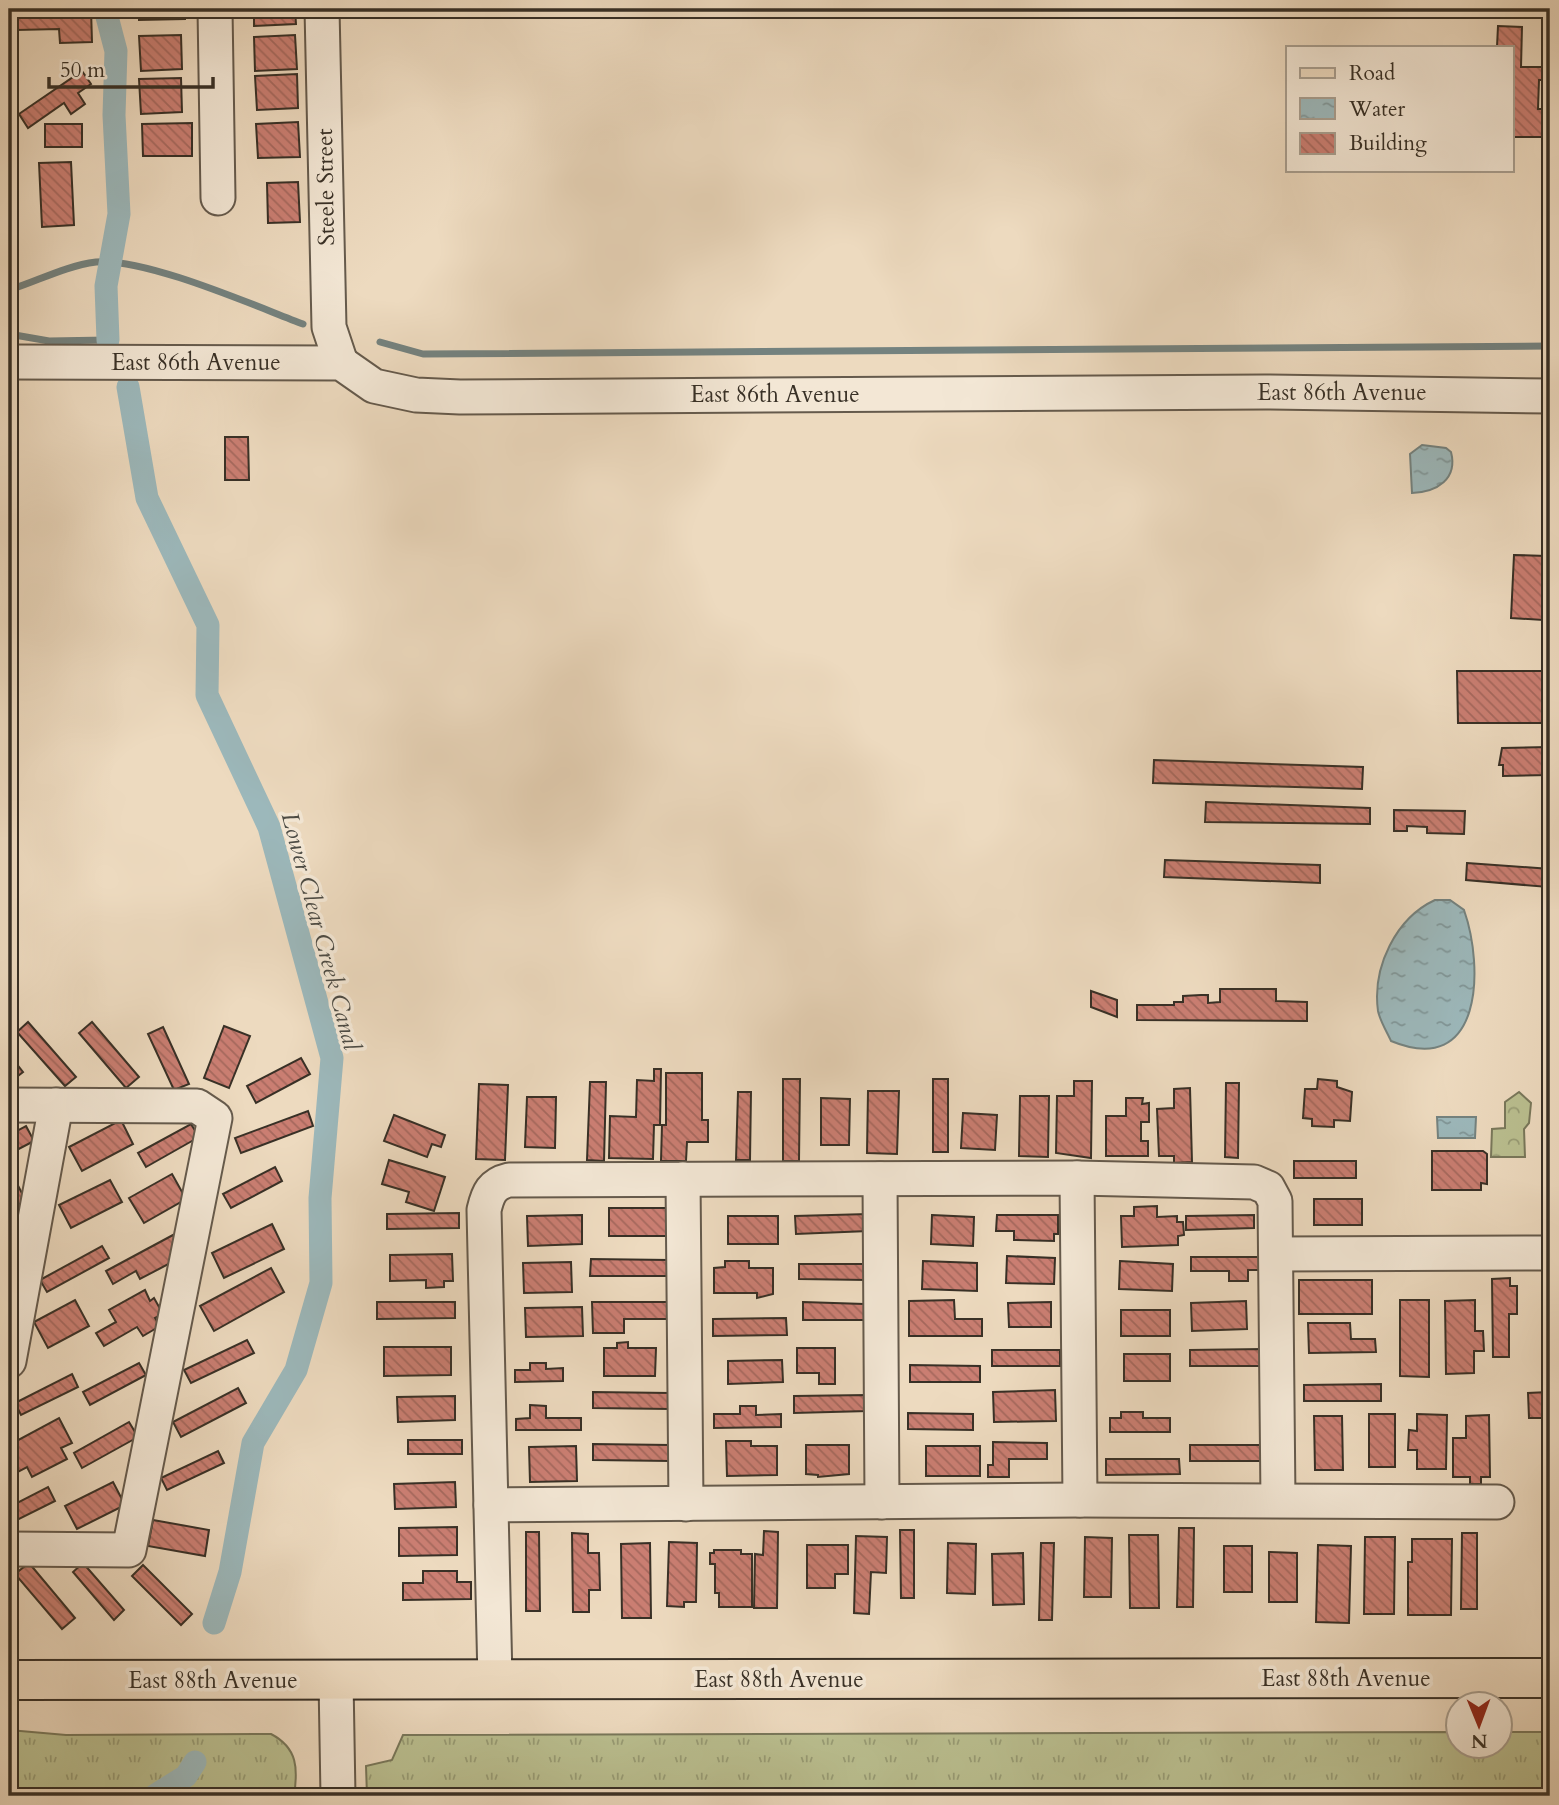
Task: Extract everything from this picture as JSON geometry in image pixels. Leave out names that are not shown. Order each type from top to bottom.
[{"type":"main road","name":"East 88th Avenue","points":[[9,1680],[1550,1678]]},
{"type":"street","points":[[215,9],[218,198]]},
{"type":"street","name":"Steele Street","points":[[322,9],[329,327],[341,363]]},
{"type":"street","name":"East 86th Avenue","points":[[9,362],[341,363],[374,386],[416,395],[460,397],[1265,392],[1550,396]]},
{"type":"street","points":[[9,1105],[197,1106],[215,1118],[129,1550],[9,1549]]},
{"type":"street","points":[[9,1361],[56,1105]]},
{"type":"street","points":[[880,1178],[882,1502]]},
{"type":"street","points":[[1077,1178],[1080,1500]]},
{"type":"street","points":[[495,1679],[484,1210],[487,1196],[497,1183],[509,1180],[1077,1178],[1254,1182],[1273,1192],[1278,1254],[1278,1500]]},
{"type":"street","points":[[683,1179],[686,1504]]},
{"type":"street","points":[[1278,1254],[1550,1253]]},
{"type":"street","points":[[491,1505],[1080,1500],[1497,1502]]},
{"type":"street","points":[[336,1680],[338,1796]]},
{"type":"green space","points":[[1519,1092],[1531,1103],[1529,1123],[1524,1129],[1525,1157],[1491,1157],[1492,1129],[1505,1128],[1505,1102]]},
{"type":"green space","points":[[9,1730],[66,1735],[271,1734],[287,1746],[294,1760],[294,1796],[9,1796]]},
{"type":"green space","points":[[1444,1732],[1444,1759],[1514,1759],[1514,1732],[1550,1732],[1550,1796],[367,1796],[366,1766],[392,1760],[403,1735]]},
{"type":"water","points":[[1422,445],[1446,448],[1451,452],[1451,470],[1444,482],[1437,487],[1412,493],[1410,454]]},
{"type":"water","points":[[1435,900],[1450,900],[1464,910],[1474,960],[1474,987],[1470,1011],[1460,1031],[1444,1045],[1421,1049],[1391,1041],[1379,1015],[1377,994],[1383,961],[1398,931],[1421,908]]},
{"type":"water","points":[[1437,1117],[1476,1117],[1475,1138],[1438,1138]]},
{"type":"building","points":[[53,9],[91,9],[92,42],[60,43],[59,29],[17,30],[16,14],[53,14]]},
{"type":"building","points":[[139,9],[185,9],[185,19],[139,20]]},
{"type":"building","points":[[254,9],[295,9],[296,24],[254,26]]},
{"type":"building","points":[[1498,26],[1522,27],[1521,67],[1546,67],[1547,32],[1550,32],[1550,80],[1539,80],[1538,109],[1550,109],[1550,137],[1514,137],[1514,46],[1497,46]]},
{"type":"building","points":[[181,35],[182,69],[141,71],[139,36]]},
{"type":"building","points":[[295,35],[297,69],[255,71],[254,37]]},
{"type":"building","points":[[82,71],[91,84],[78,93],[85,104],[71,114],[64,103],[28,128],[19,114]]},
{"type":"building","points":[[297,74],[298,108],[257,110],[255,76]]},
{"type":"building","points":[[181,78],[182,112],[141,114],[139,79]]},
{"type":"building","points":[[298,122],[300,157],[258,158],[256,124]]},
{"type":"building","points":[[192,123],[192,156],[143,156],[142,124]]},
{"type":"building","points":[[45,124],[82,124],[82,147],[45,147]]},
{"type":"building","points":[[71,162],[74,225],[42,227],[39,163]]},
{"type":"building","points":[[298,182],[300,222],[268,223],[267,183]]},
{"type":"building","points":[[225,437],[248,437],[249,480],[225,480]]},
{"type":"building","points":[[1514,555],[1546,556],[1543,620],[1511,618]]},
{"type":"building","points":[[1457,671],[1550,671],[1550,723],[1458,723]]},
{"type":"building","points":[[1548,747],[1548,775],[1503,776],[1503,765],[1499,765],[1502,748]]},
{"type":"building","points":[[1154,760],[1363,767],[1362,789],[1153,783]]},
{"type":"building","points":[[1206,802],[1370,808],[1370,824],[1205,822]]},
{"type":"building","points":[[1394,810],[1465,811],[1464,834],[1427,833],[1427,827],[1407,826],[1407,831],[1394,831]]},
{"type":"building","points":[[1165,860],[1320,865],[1320,883],[1164,877]]},
{"type":"building","points":[[1467,863],[1550,869],[1548,887],[1466,880]]},
{"type":"building","points":[[1220,989],[1276,989],[1276,1001],[1307,1002],[1307,1021],[1137,1020],[1137,1005],[1174,1005],[1174,1002],[1183,1002],[1183,996],[1201,995],[1208,995],[1208,1003],[1220,1002]]},
{"type":"building","points":[[1091,991],[1117,1000],[1117,1017],[1091,1007]]},
{"type":"building","points":[[28,1022],[76,1077],[65,1086],[17,1032]]},
{"type":"building","points":[[92,1022],[139,1077],[126,1088],[79,1033]]},
{"type":"building","points":[[224,1026],[250,1036],[229,1088],[204,1078]]},
{"type":"building","points":[[163,1027],[189,1084],[174,1090],[148,1034]]},
{"type":"building","points":[[9,1054],[23,1072],[9,1083]]},
{"type":"building","points":[[301,1058],[310,1074],[256,1103],[247,1086]]},
{"type":"building","points":[[654,1069],[661,1069],[660,1125],[654,1125],[653,1159],[609,1158],[610,1116],[636,1117],[637,1080],[654,1081]]},
{"type":"building","points":[[666,1073],[702,1073],[702,1120],[708,1120],[708,1142],[687,1142],[686,1161],[661,1161],[662,1125],[666,1125]]},
{"type":"building","points":[[783,1079],[800,1079],[799,1161],[783,1161]]},
{"type":"building","points":[[933,1079],[948,1079],[948,1152],[933,1152]]},
{"type":"building","points":[[1318,1079],[1337,1081],[1337,1087],[1352,1092],[1350,1121],[1334,1120],[1334,1127],[1312,1126],[1312,1119],[1303,1118],[1305,1089],[1317,1089]]},
{"type":"building","points":[[1074,1081],[1092,1081],[1091,1158],[1056,1153],[1057,1096],[1074,1096]]},
{"type":"building","points":[[590,1082],[606,1082],[604,1161],[587,1160]]},
{"type":"building","points":[[1226,1083],[1239,1083],[1238,1158],[1225,1157]]},
{"type":"building","points":[[479,1084],[508,1085],[505,1160],[476,1159]]},
{"type":"building","points":[[1190,1088],[1192,1162],[1174,1163],[1174,1156],[1159,1156],[1157,1109],[1174,1108],[1174,1089]]},
{"type":"building","points":[[868,1091],[899,1091],[897,1154],[867,1153]]},
{"type":"building","points":[[738,1092],[751,1092],[750,1160],[736,1160]]},
{"type":"building","points":[[1020,1096],[1049,1096],[1048,1157],[1019,1156]]},
{"type":"building","points":[[527,1097],[556,1097],[555,1148],[525,1147]]},
{"type":"building","points":[[821,1098],[850,1099],[849,1145],[821,1145]]},
{"type":"building","points":[[1126,1098],[1143,1098],[1142,1104],[1149,1103],[1149,1122],[1141,1122],[1141,1141],[1148,1141],[1148,1156],[1106,1156],[1106,1116],[1126,1116]]},
{"type":"building","points":[[308,1111],[313,1126],[241,1153],[235,1138]]},
{"type":"building","points":[[963,1113],[997,1115],[995,1150],[961,1148]]},
{"type":"building","points":[[394,1115],[445,1135],[441,1147],[432,1144],[427,1157],[384,1141]]},
{"type":"building","points":[[121,1120],[133,1144],[82,1171],[69,1147]]},
{"type":"building","points":[[191,1124],[199,1137],[146,1167],[138,1153]]},
{"type":"building","points":[[26,1126],[34,1141],[9,1154],[9,1135]]},
{"type":"building","points":[[1432,1151],[1483,1151],[1487,1154],[1487,1184],[1481,1183],[1481,1190],[1432,1190]]},
{"type":"building","points":[[389,1160],[445,1177],[434,1211],[406,1202],[409,1192],[382,1184]]},
{"type":"building","points":[[1294,1161],[1356,1161],[1356,1178],[1294,1178]]},
{"type":"building","points":[[275,1167],[282,1181],[231,1208],[223,1194]]},
{"type":"building","points":[[12,1174],[26,1201],[9,1209],[9,1176]]},
{"type":"building","points":[[172,1174],[186,1199],[144,1223],[129,1198]]},
{"type":"building","points":[[110,1180],[122,1202],[71,1228],[59,1205]]},
{"type":"building","points":[[1314,1199],[1362,1199],[1362,1225],[1314,1225]]},
{"type":"building","points":[[1157,1206],[1157,1217],[1177,1216],[1177,1222],[1183,1222],[1184,1235],[1178,1236],[1178,1245],[1122,1247],[1121,1216],[1134,1216],[1134,1207]]},
{"type":"building","points":[[609,1208],[668,1208],[667,1236],[609,1236]]},
{"type":"building","points":[[459,1213],[459,1228],[387,1229],[387,1214]]},
{"type":"building","points":[[868,1214],[868,1231],[796,1234],[795,1216]]},
{"type":"building","points":[[582,1215],[582,1244],[528,1246],[527,1216]]},
{"type":"building","points":[[932,1215],[974,1217],[973,1246],[931,1244]]},
{"type":"building","points":[[997,1215],[1058,1215],[1058,1234],[1054,1234],[1054,1241],[1014,1240],[1014,1231],[996,1231]]},
{"type":"building","points":[[1254,1215],[1254,1228],[1186,1230],[1186,1216]]},
{"type":"building","points":[[728,1216],[778,1216],[778,1244],[728,1244]]},
{"type":"building","points":[[272,1224],[284,1249],[224,1278],[212,1253]]},
{"type":"building","points":[[173,1235],[179,1248],[176,1260],[140,1279],[136,1271],[113,1284],[106,1271]]},
{"type":"building","points":[[102,1246],[109,1258],[47,1292],[40,1280]]},
{"type":"building","points":[[452,1254],[453,1281],[444,1281],[444,1287],[426,1288],[426,1280],[390,1281],[390,1255]]},
{"type":"building","points":[[1007,1256],[1055,1258],[1054,1284],[1006,1283]]},
{"type":"building","points":[[1191,1257],[1259,1257],[1259,1270],[1248,1270],[1248,1281],[1229,1281],[1229,1271],[1191,1271]]},
{"type":"building","points":[[591,1259],[669,1260],[669,1276],[590,1276]]},
{"type":"building","points":[[725,1261],[749,1261],[749,1268],[773,1268],[773,1294],[757,1298],[757,1293],[714,1293],[714,1268],[725,1267]]},
{"type":"building","points":[[923,1261],[977,1263],[977,1291],[922,1289]]},
{"type":"building","points":[[1120,1261],[1173,1264],[1172,1291],[1119,1289]]},
{"type":"building","points":[[571,1262],[572,1292],[524,1293],[523,1263]]},
{"type":"building","points":[[799,1264],[867,1264],[867,1280],[799,1279]]},
{"type":"building","points":[[271,1268],[284,1292],[214,1331],[200,1306]]},
{"type":"building","points":[[1510,1278],[1510,1286],[1517,1286],[1517,1314],[1509,1314],[1509,1357],[1493,1357],[1492,1279]]},
{"type":"building","points":[[1299,1280],[1372,1280],[1372,1314],[1299,1314]]},
{"type":"building","points":[[145,1290],[150,1301],[154,1298],[163,1314],[155,1318],[160,1326],[143,1336],[137,1327],[104,1346],[96,1333],[116,1322],[109,1310]]},
{"type":"building","points":[[75,1300],[89,1326],[48,1348],[34,1322]]},
{"type":"building","points":[[954,1300],[955,1319],[982,1319],[982,1336],[909,1336],[909,1301]]},
{"type":"building","points":[[1400,1300],[1429,1300],[1429,1377],[1400,1376]]},
{"type":"building","points":[[1475,1300],[1475,1331],[1483,1331],[1484,1351],[1474,1351],[1474,1373],[1446,1374],[1445,1301]]},
{"type":"building","points":[[1246,1301],[1247,1329],[1192,1331],[1191,1303]]},
{"type":"building","points":[[377,1302],[455,1302],[455,1318],[377,1319]]},
{"type":"building","points":[[592,1302],[670,1302],[670,1319],[624,1319],[624,1333],[593,1333]]},
{"type":"building","points":[[803,1302],[864,1304],[864,1320],[803,1320]]},
{"type":"building","points":[[1051,1302],[1051,1327],[1009,1327],[1008,1303]]},
{"type":"building","points":[[582,1307],[583,1336],[526,1337],[525,1308]]},
{"type":"building","points":[[1121,1310],[1170,1310],[1170,1336],[1121,1336]]},
{"type":"building","points":[[786,1318],[787,1335],[713,1336],[713,1319]]},
{"type":"building","points":[[1308,1323],[1350,1323],[1351,1339],[1375,1339],[1376,1352],[1309,1353]]},
{"type":"building","points":[[247,1340],[254,1353],[191,1383],[184,1370]]},
{"type":"building","points":[[628,1342],[628,1348],[656,1348],[655,1376],[604,1376],[604,1348],[617,1348],[617,1343]]},
{"type":"building","points":[[384,1347],[451,1347],[451,1375],[384,1376]]},
{"type":"building","points":[[797,1348],[835,1348],[835,1384],[819,1384],[819,1373],[797,1373]]},
{"type":"building","points":[[1263,1349],[1263,1366],[1190,1366],[1190,1350]]},
{"type":"building","points":[[992,1350],[1060,1350],[1060,1366],[992,1366]]},
{"type":"building","points":[[1124,1354],[1170,1354],[1170,1381],[1124,1381]]},
{"type":"building","points":[[782,1360],[783,1382],[728,1384],[728,1361]]},
{"type":"building","points":[[139,1363],[146,1375],[90,1405],[83,1392]]},
{"type":"building","points":[[530,1363],[546,1363],[546,1369],[563,1368],[563,1381],[515,1382],[515,1370],[530,1370]]},
{"type":"building","points":[[910,1365],[980,1366],[980,1382],[910,1382]]},
{"type":"building","points":[[72,1374],[78,1387],[21,1415],[15,1403]]},
{"type":"building","points":[[1381,1384],[1381,1401],[1304,1401],[1304,1385]]},
{"type":"building","points":[[238,1388],[246,1403],[181,1437],[173,1422]]},
{"type":"building","points":[[1055,1390],[1056,1421],[994,1422],[993,1392]]},
{"type":"building","points":[[593,1392],[670,1393],[670,1409],[593,1408]]},
{"type":"building","points":[[1548,1392],[1549,1418],[1529,1418],[1528,1393]]},
{"type":"building","points":[[867,1395],[868,1411],[794,1413],[794,1396]]},
{"type":"building","points":[[455,1396],[455,1420],[398,1422],[397,1397]]},
{"type":"building","points":[[530,1405],[546,1406],[546,1418],[581,1418],[581,1430],[516,1430],[516,1419],[530,1418]]},
{"type":"building","points":[[740,1406],[756,1406],[756,1415],[781,1414],[781,1427],[714,1428],[714,1414],[740,1414]]},
{"type":"building","points":[[1121,1412],[1143,1412],[1143,1418],[1170,1418],[1170,1432],[1110,1432],[1110,1418],[1121,1418]]},
{"type":"building","points":[[908,1413],[973,1414],[973,1430],[908,1429]]},
{"type":"building","points":[[1369,1414],[1395,1414],[1395,1467],[1369,1467]]},
{"type":"building","points":[[1417,1414],[1447,1415],[1446,1469],[1417,1469],[1417,1450],[1408,1450],[1409,1430],[1417,1431]]},
{"type":"building","points":[[1489,1415],[1490,1477],[1481,1477],[1481,1484],[1470,1484],[1470,1477],[1453,1477],[1453,1438],[1466,1438],[1466,1416]]},
{"type":"building","points":[[1314,1416],[1342,1416],[1343,1470],[1315,1470]]},
{"type":"building","points":[[59,1418],[72,1443],[61,1448],[67,1459],[32,1477],[27,1467],[12,1475],[9,1458],[14,1456],[9,1445]]},
{"type":"building","points":[[129,1422],[138,1437],[82,1468],[74,1453]]},
{"type":"building","points":[[408,1440],[462,1440],[462,1454],[408,1454]]},
{"type":"building","points":[[726,1441],[751,1441],[751,1446],[777,1446],[777,1475],[727,1476]]},
{"type":"building","points":[[993,1442],[1047,1443],[1047,1459],[1009,1459],[1009,1477],[988,1477],[988,1465],[993,1465]]},
{"type":"building","points":[[593,1444],[670,1445],[670,1461],[593,1460]]},
{"type":"building","points":[[806,1445],[849,1445],[849,1474],[818,1477],[806,1474]]},
{"type":"building","points":[[1190,1445],[1263,1445],[1263,1461],[1190,1461]]},
{"type":"building","points":[[576,1446],[577,1481],[530,1482],[529,1447]]},
{"type":"building","points":[[926,1446],[980,1446],[980,1476],[926,1476]]},
{"type":"building","points":[[218,1451],[224,1463],[167,1490],[161,1478]]},
{"type":"building","points":[[1106,1459],[1179,1459],[1180,1474],[1106,1475]]},
{"type":"building","points":[[113,1482],[125,1505],[77,1529],[65,1506]]},
{"type":"building","points":[[455,1482],[456,1507],[395,1509],[394,1484]]},
{"type":"building","points":[[48,1487],[55,1501],[9,1524],[9,1507]]},
{"type":"building","points":[[153,1520],[209,1530],[205,1556],[148,1546]]},
{"type":"building","points":[[457,1527],[457,1555],[399,1556],[399,1528]]},
{"type":"building","points":[[1179,1528],[1194,1528],[1193,1607],[1177,1607]]},
{"type":"building","points":[[900,1530],[914,1530],[914,1598],[901,1598]]},
{"type":"building","points":[[764,1531],[778,1532],[777,1608],[754,1608],[755,1554],[763,1555]]},
{"type":"building","points":[[526,1532],[539,1532],[540,1611],[526,1611]]},
{"type":"building","points":[[572,1533],[588,1534],[588,1553],[599,1553],[600,1590],[589,1590],[589,1612],[573,1612]]},
{"type":"building","points":[[1462,1533],[1477,1533],[1477,1609],[1461,1609]]},
{"type":"building","points":[[1129,1535],[1158,1535],[1159,1608],[1130,1608]]},
{"type":"building","points":[[856,1536],[887,1537],[886,1573],[871,1572],[869,1614],[854,1613]]},
{"type":"building","points":[[1085,1537],[1112,1538],[1111,1597],[1084,1597]]},
{"type":"building","points":[[1365,1537],[1395,1537],[1394,1614],[1364,1614]]},
{"type":"building","points":[[1412,1539],[1452,1539],[1451,1615],[1408,1615],[1408,1562],[1412,1562]]},
{"type":"building","points":[[669,1542],[697,1543],[696,1602],[684,1602],[684,1607],[667,1606]]},
{"type":"building","points":[[650,1543],[651,1618],[622,1618],[621,1544]]},
{"type":"building","points":[[948,1543],[976,1544],[975,1594],[947,1593]]},
{"type":"building","points":[[1041,1543],[1054,1543],[1052,1620],[1039,1620]]},
{"type":"building","points":[[807,1545],[848,1545],[848,1574],[835,1574],[835,1588],[807,1588]]},
{"type":"building","points":[[1318,1545],[1351,1546],[1349,1623],[1316,1622]]},
{"type":"building","points":[[1224,1546],[1252,1546],[1252,1592],[1224,1592]]},
{"type":"building","points":[[714,1550],[741,1550],[741,1554],[752,1554],[752,1607],[719,1607],[719,1593],[715,1593],[715,1564],[710,1564],[710,1553],[714,1553]]},
{"type":"building","points":[[1269,1552],[1297,1553],[1297,1602],[1269,1602]]},
{"type":"building","points":[[1023,1553],[1024,1604],[993,1605],[992,1554]]},
{"type":"building","points":[[29,1563],[75,1618],[62,1629],[15,1574]]},
{"type":"building","points":[[83,1563],[124,1610],[114,1620],[73,1572]]},
{"type":"building","points":[[143,1565],[192,1614],[181,1625],[132,1576]]},
{"type":"building","points":[[423,1571],[457,1571],[457,1582],[471,1582],[471,1599],[403,1600],[403,1583],[423,1583]]},
{"type":"waterway","name":"Lower Clear Creek Canal","points":[[105,9],[116,51],[114,115],[119,214],[106,286],[108,340]]},
{"type":"waterway","points":[[9,290],[73,267],[96,262],[117,262],[200,284],[303,324]]},
{"type":"waterway","points":[[9,334],[49,341],[108,340]]},
{"type":"waterway","points":[[380,342],[423,354],[1550,346]]},
{"type":"waterway","name":"Lower Clear Creek Canal","points":[[128,387],[147,498],[208,625],[207,695],[269,827],[332,1058],[320,1198],[321,1283],[296,1370],[253,1443],[230,1572],[214,1623]]},
{"type":"waterway","name":"Lower Clear Creek Canal","points":[[154,1796],[186,1776],[195,1762]]}]
